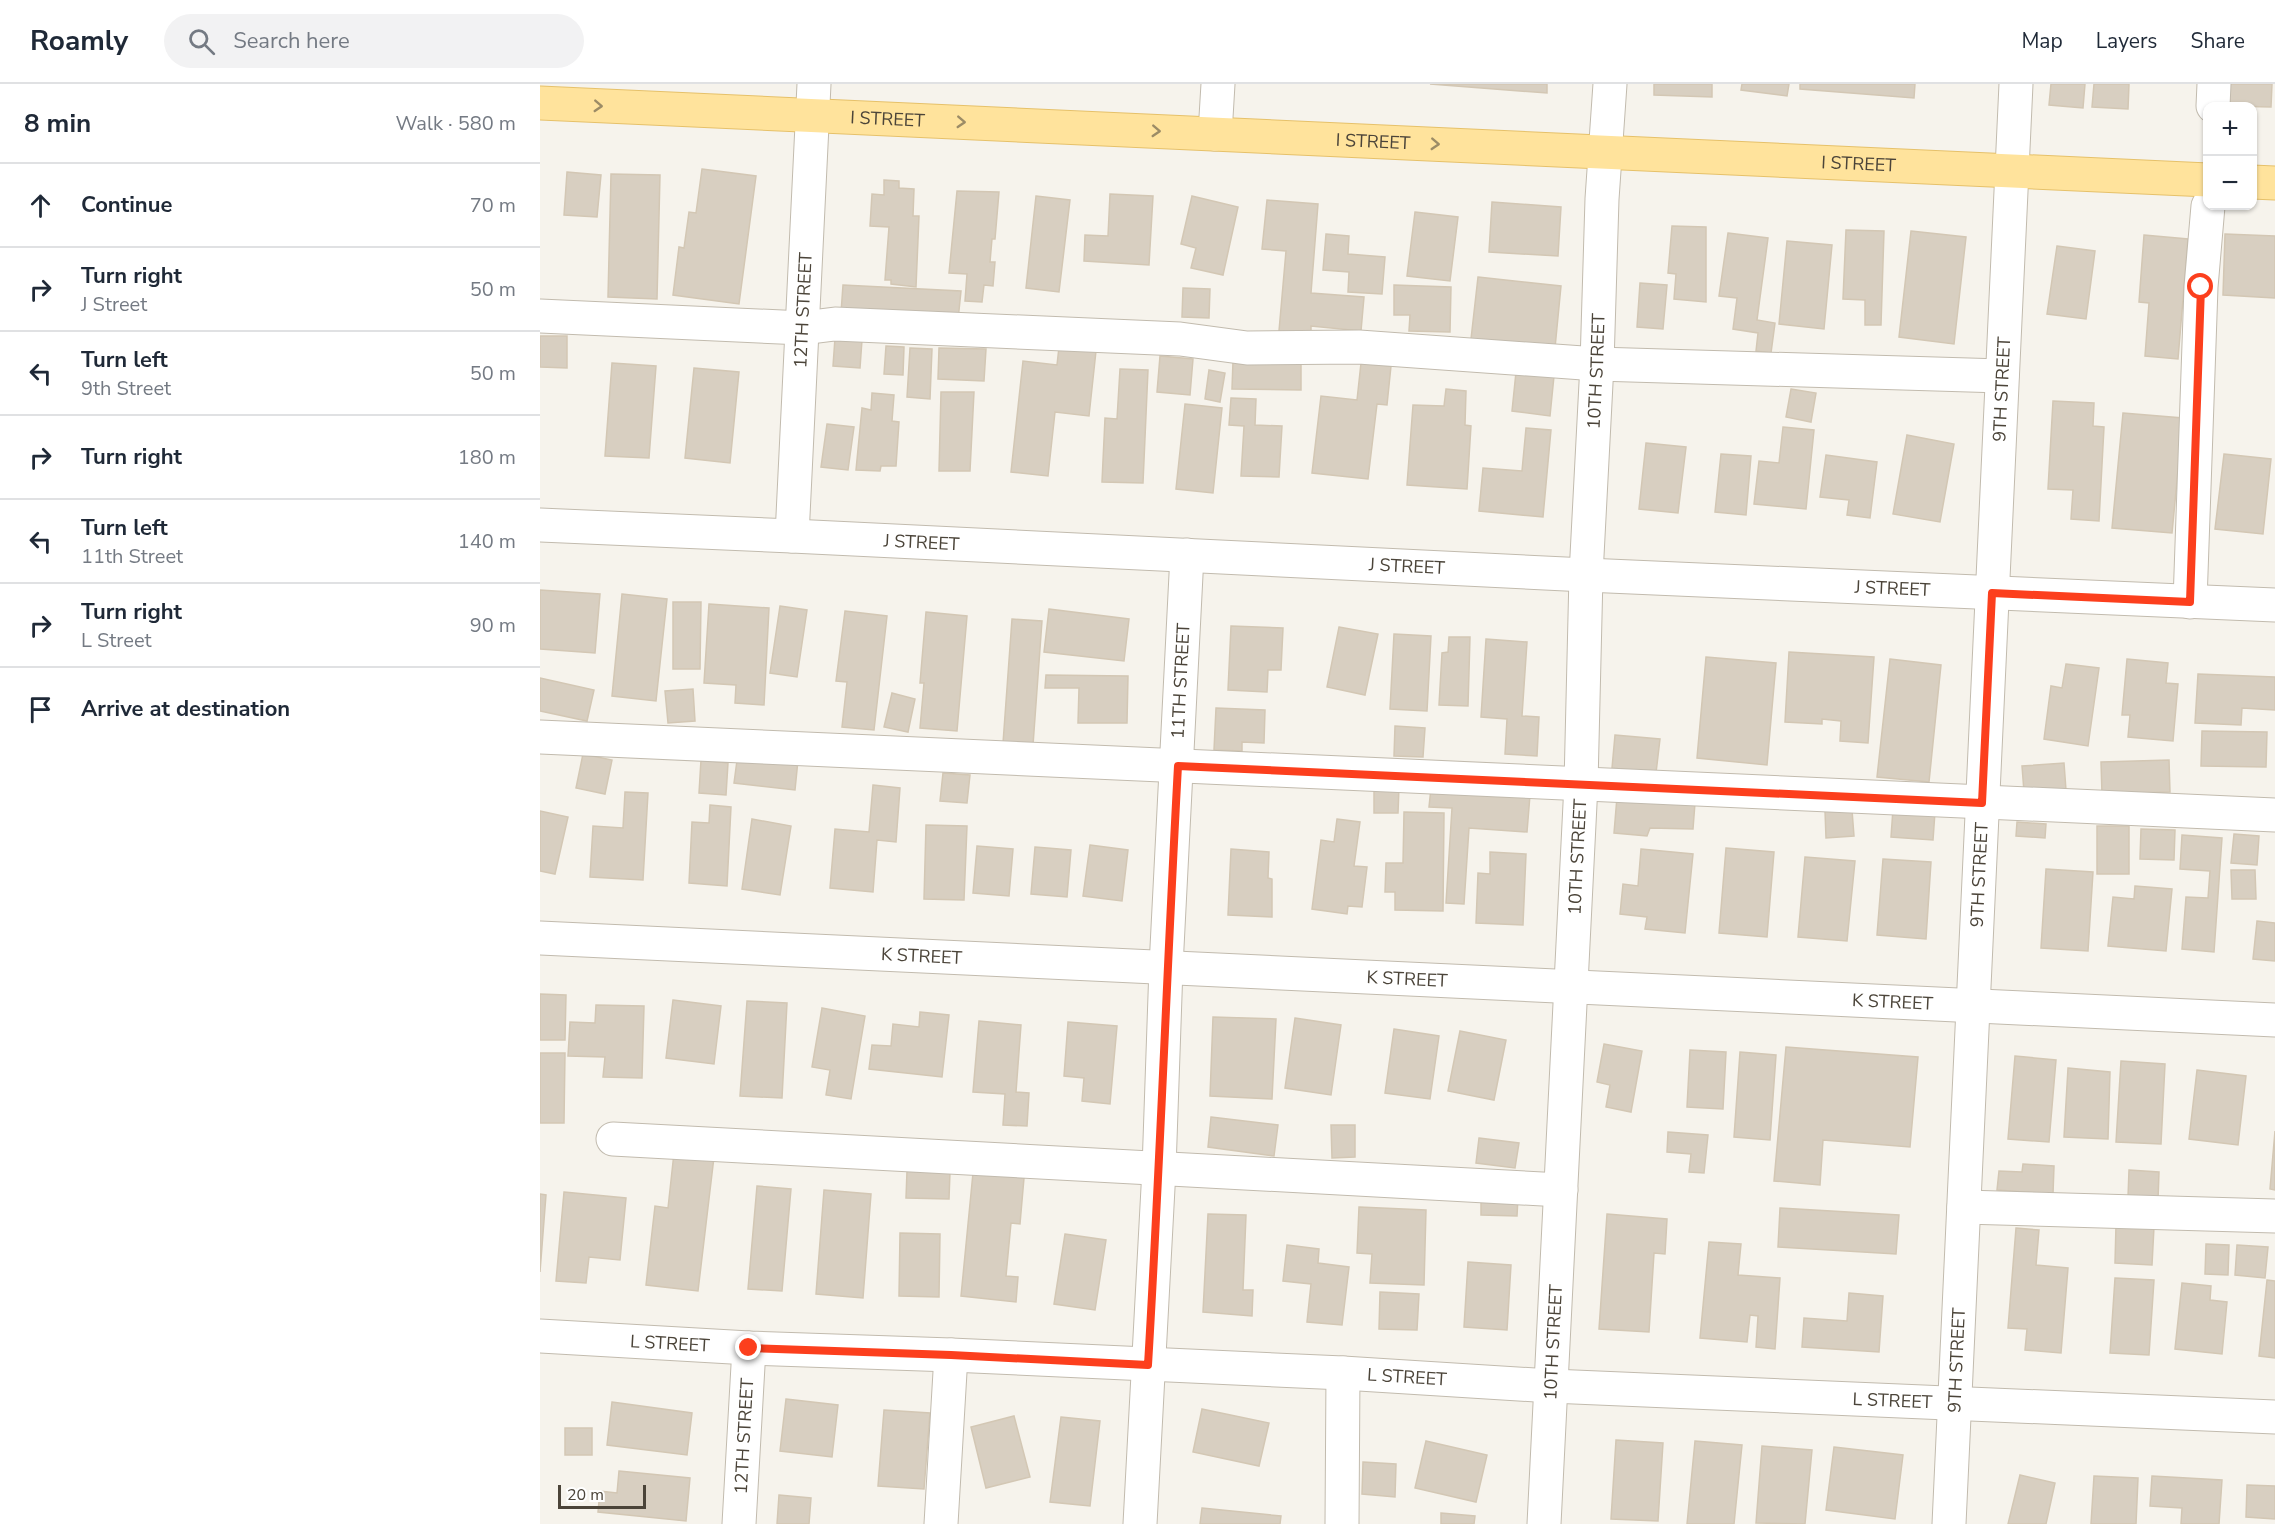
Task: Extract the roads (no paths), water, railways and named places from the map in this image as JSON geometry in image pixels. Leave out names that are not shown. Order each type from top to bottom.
[{"type":"main road","name":"I STREET","points":[[540,103],[813,100],[1215,134],[2203,180]]},
{"type":"main road","points":[[2257,182],[2275,183]]},
{"type":"street","points":[[1215,134],[1218,84]]},
{"type":"street","name":"10TH STREET","points":[[1544,1524],[1581,784],[1586,575],[1597,364],[1602,199],[1610,84]]},
{"type":"street","name":"9TH STREET","points":[[1949,1524],[2016,84]]},
{"type":"street","points":[[2213,102],[2214,84]]},
{"type":"street","name":"12TH STREET","points":[[792,536],[813,100]]},
{"type":"street","points":[[2190,602],[2201,287],[2208,210]]},
{"type":"street","points":[[540,316],[803,328],[835,324],[1180,339],[1247,348],[1359,347],[1597,364],[2002,376]]},
{"type":"street","name":"J STREET","points":[[540,525],[2275,605]]},
{"type":"street","name":"11TH STREET","points":[[1140,1524],[1187,555]]},
{"type":"street","points":[[540,737],[2275,815]]},
{"type":"street","name":"K STREET","points":[[540,938],[2275,1020]]},
{"type":"street","points":[[613,1139],[1561,1190]]},
{"type":"street","points":[[1964,1207],[2275,1216]]},
{"type":"street","name":"L STREET","points":[[540,1336],[749,1348],[1343,1373],[1551,1386],[2275,1417]]},
{"type":"street","name":"12TH STREET","points":[[739,1524],[749,1348]]},
{"type":"street","points":[[941,1524],[951,1355]]},
{"type":"street","points":[[1342,1524],[1343,1373]]}]
